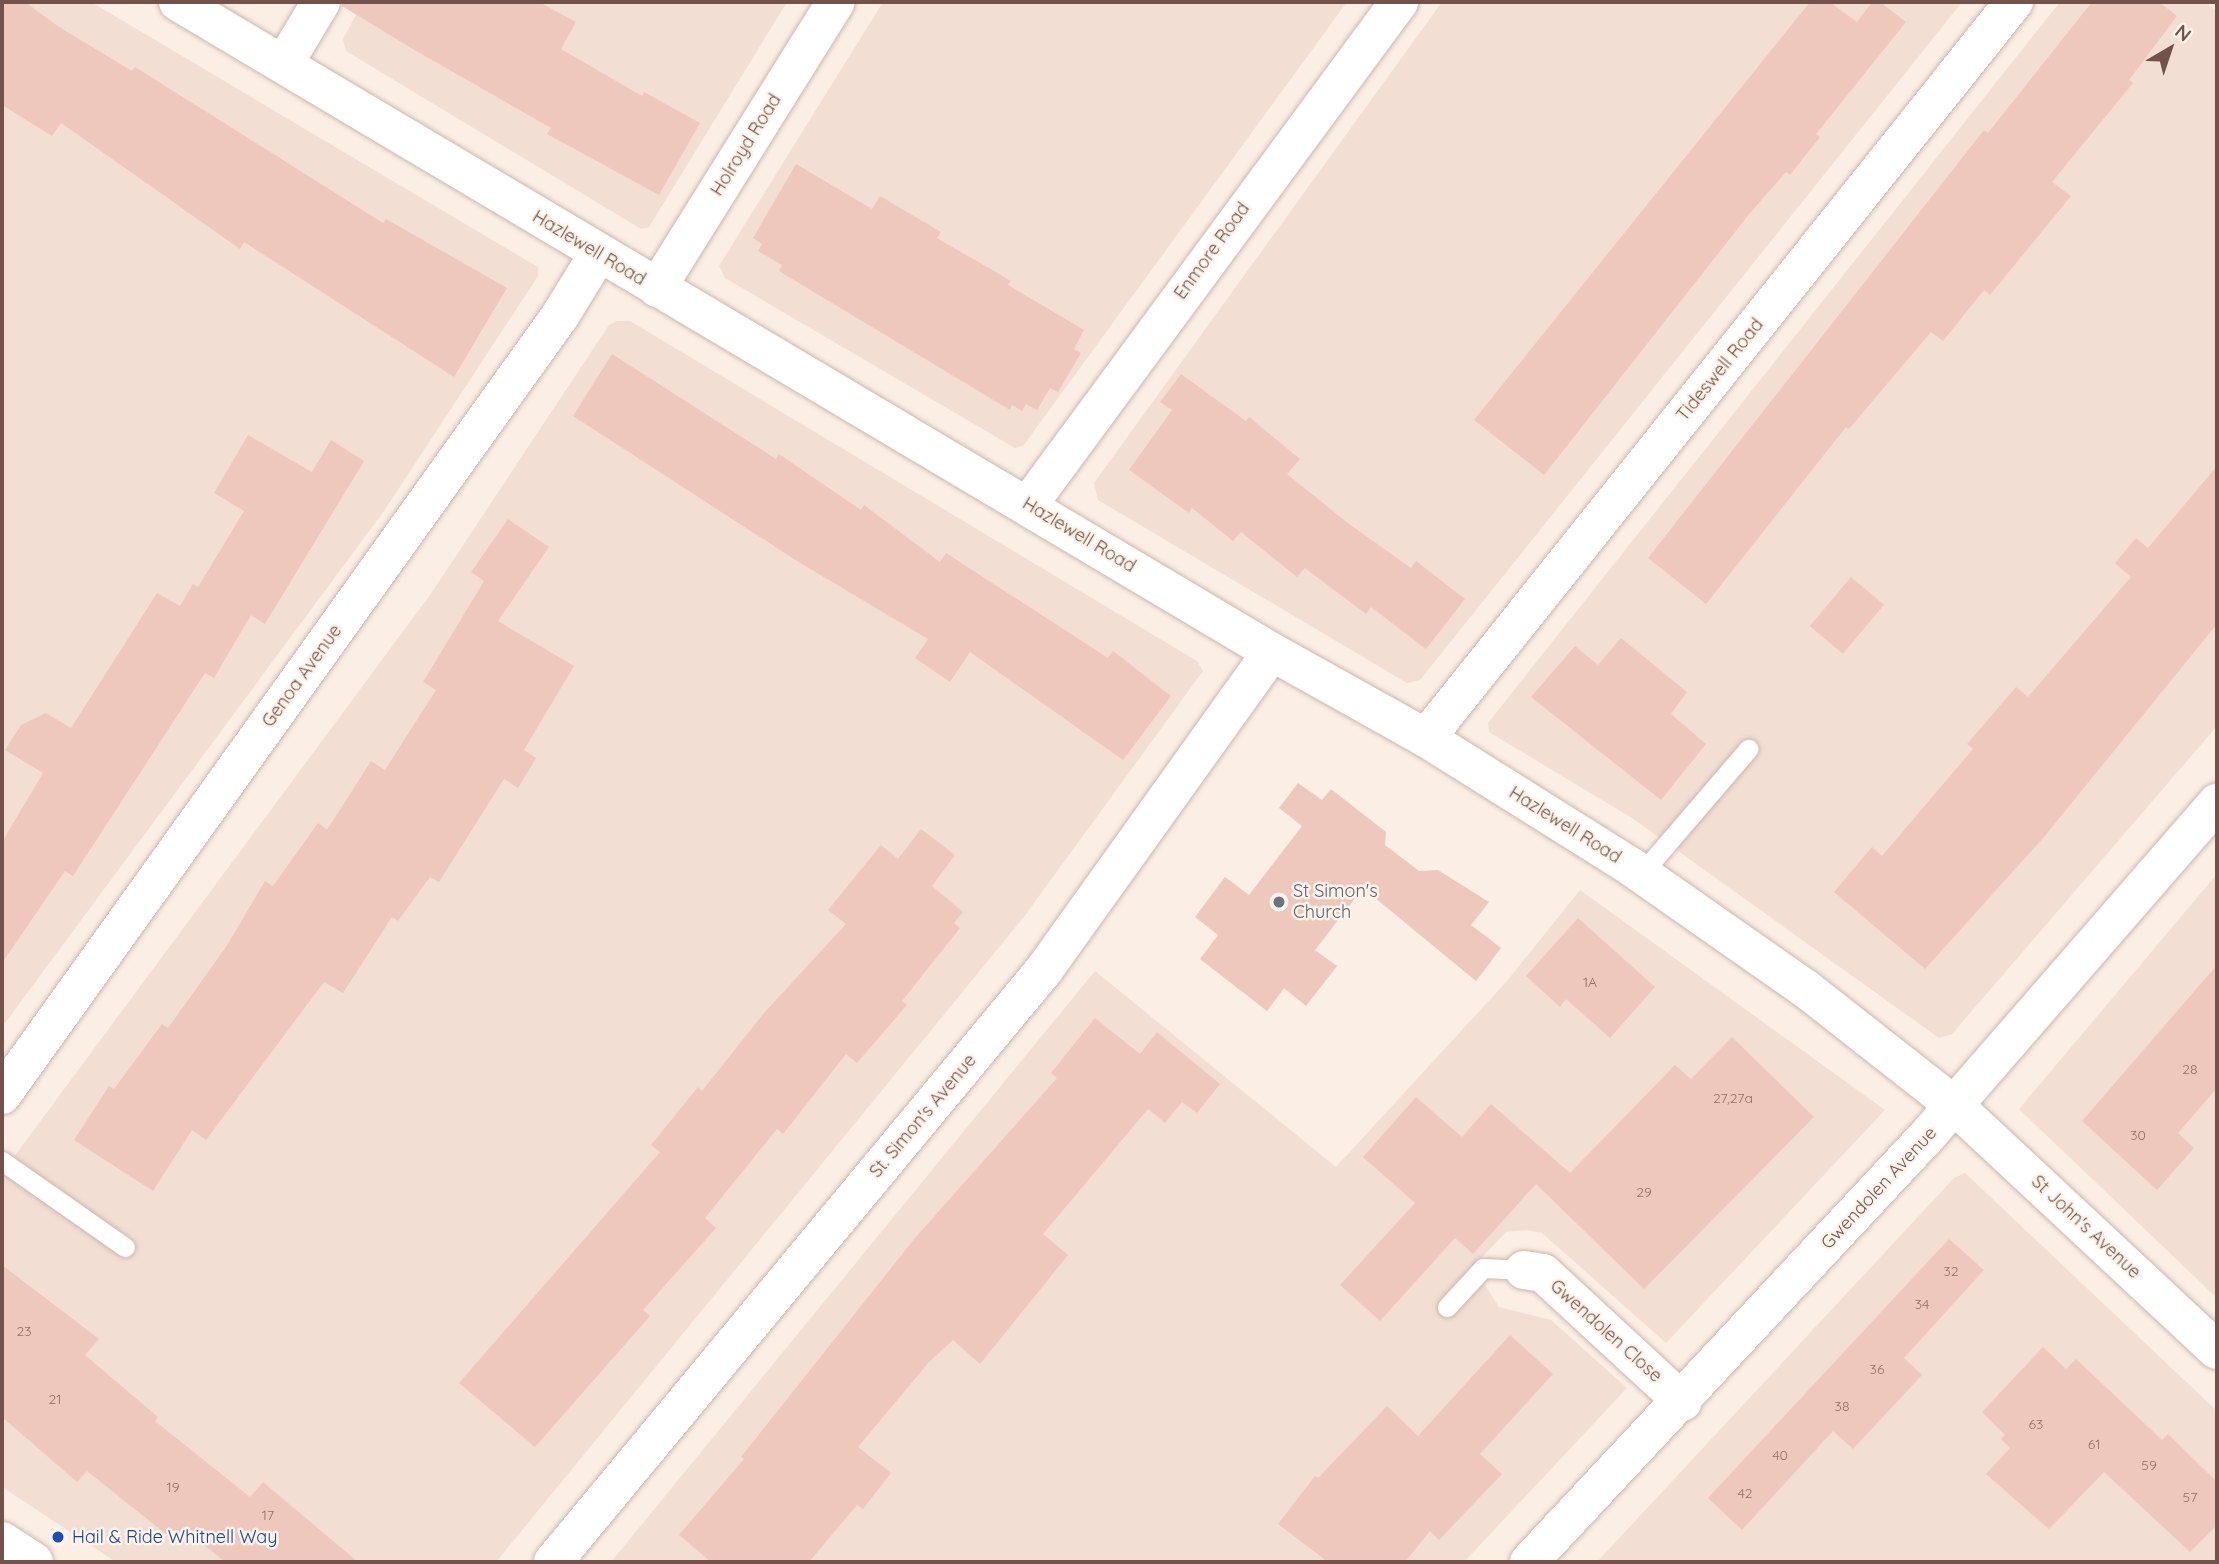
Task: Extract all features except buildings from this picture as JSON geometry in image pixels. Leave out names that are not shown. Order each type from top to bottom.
[{"type":"street","name":"Hazlewell Road","points":[[177,2],[598,254],[1029,504],[1272,652],[1426,738],[1641,874],[1806,989],[1954,1105]]},
{"type":"street","points":[[284,64],[321,2]]},
{"type":"street","name":"Holroyd Road","points":[[657,288],[836,2]]},
{"type":"street","name":"Enmore Road","points":[[1029,504],[1399,2]]},
{"type":"street","name":"Tideswell Road","points":[[1426,738],[2014,2]]},
{"type":"street","name":"Genoa Avenue","points":[[2,1095],[552,327],[598,254]]},
{"type":"street","name":"St. Simon's Avenue","points":[[553,1562],[1044,970],[1272,652]]},
{"type":"street","name":"Gwendolen Avenue","points":[[1529,1562],[1683,1402],[1954,1105],[2217,803]]},
{"type":"street","name":"St John's Avenue","points":[[1954,1105],[2217,1350]]},
{"type":"street","name":"Gwendolen Close","points":[[1524,1270],[1542,1273],[1683,1402]]},
{"type":"street","points":[[2,1541],[33,1562]]},
{"type":"lane","points":[[1641,874],[1748,749]]},
{"type":"lane","points":[[2,1161],[125,1247]]},
{"type":"lane","points":[[1447,1307],[1483,1268],[1524,1270]]},
{"type":"shaded area","points":[[2,2],[91,2],[538,267],[538,276],[384,511],[2,1027]]},
{"type":"shaded area","points":[[363,2],[787,2],[649,227],[641,229],[346,51],[343,39]]},
{"type":"shaded area","points":[[883,2],[1347,2],[1023,446],[1015,448],[725,278],[719,266]]},
{"type":"shaded area","points":[[1442,2],[1962,2],[1420,680],[1407,683],[1098,500],[1094,483]]},
{"type":"shaded area","points":[[2060,2],[2205,2],[2217,11],[2217,726],[1952,1034],[1939,1038],[1632,818],[1489,732],[1488,723]]},
{"type":"shaded area","points":[[617,321],[630,321],[1197,661],[1203,671],[1023,918],[496,1562],[116,1562],[2,1487],[2,1173],[430,595],[609,325]]},
{"type":"shaded area","points":[[2217,874],[2217,1298],[2019,1109]]},
{"type":"shaded area","points":[[1580,890],[1885,1110],[1666,1343],[1542,1233],[1526,1230],[1506,1232],[1439,1302],[1483,1282],[1499,1307],[1551,1320],[1627,1388],[1464,1562],[611,1562],[1095,971],[1336,1167],[1507,981]]},
{"type":"shaded area","points":[[1965,1173],[2217,1411],[2217,1562],[1597,1562],[1954,1178]]},
{"type":"place","name":"St Simon's Church","points":[[1279,902]]},
{"type":"place","name":"Hail & Ride Whitnell Way","points":[[58,1537]]}]
